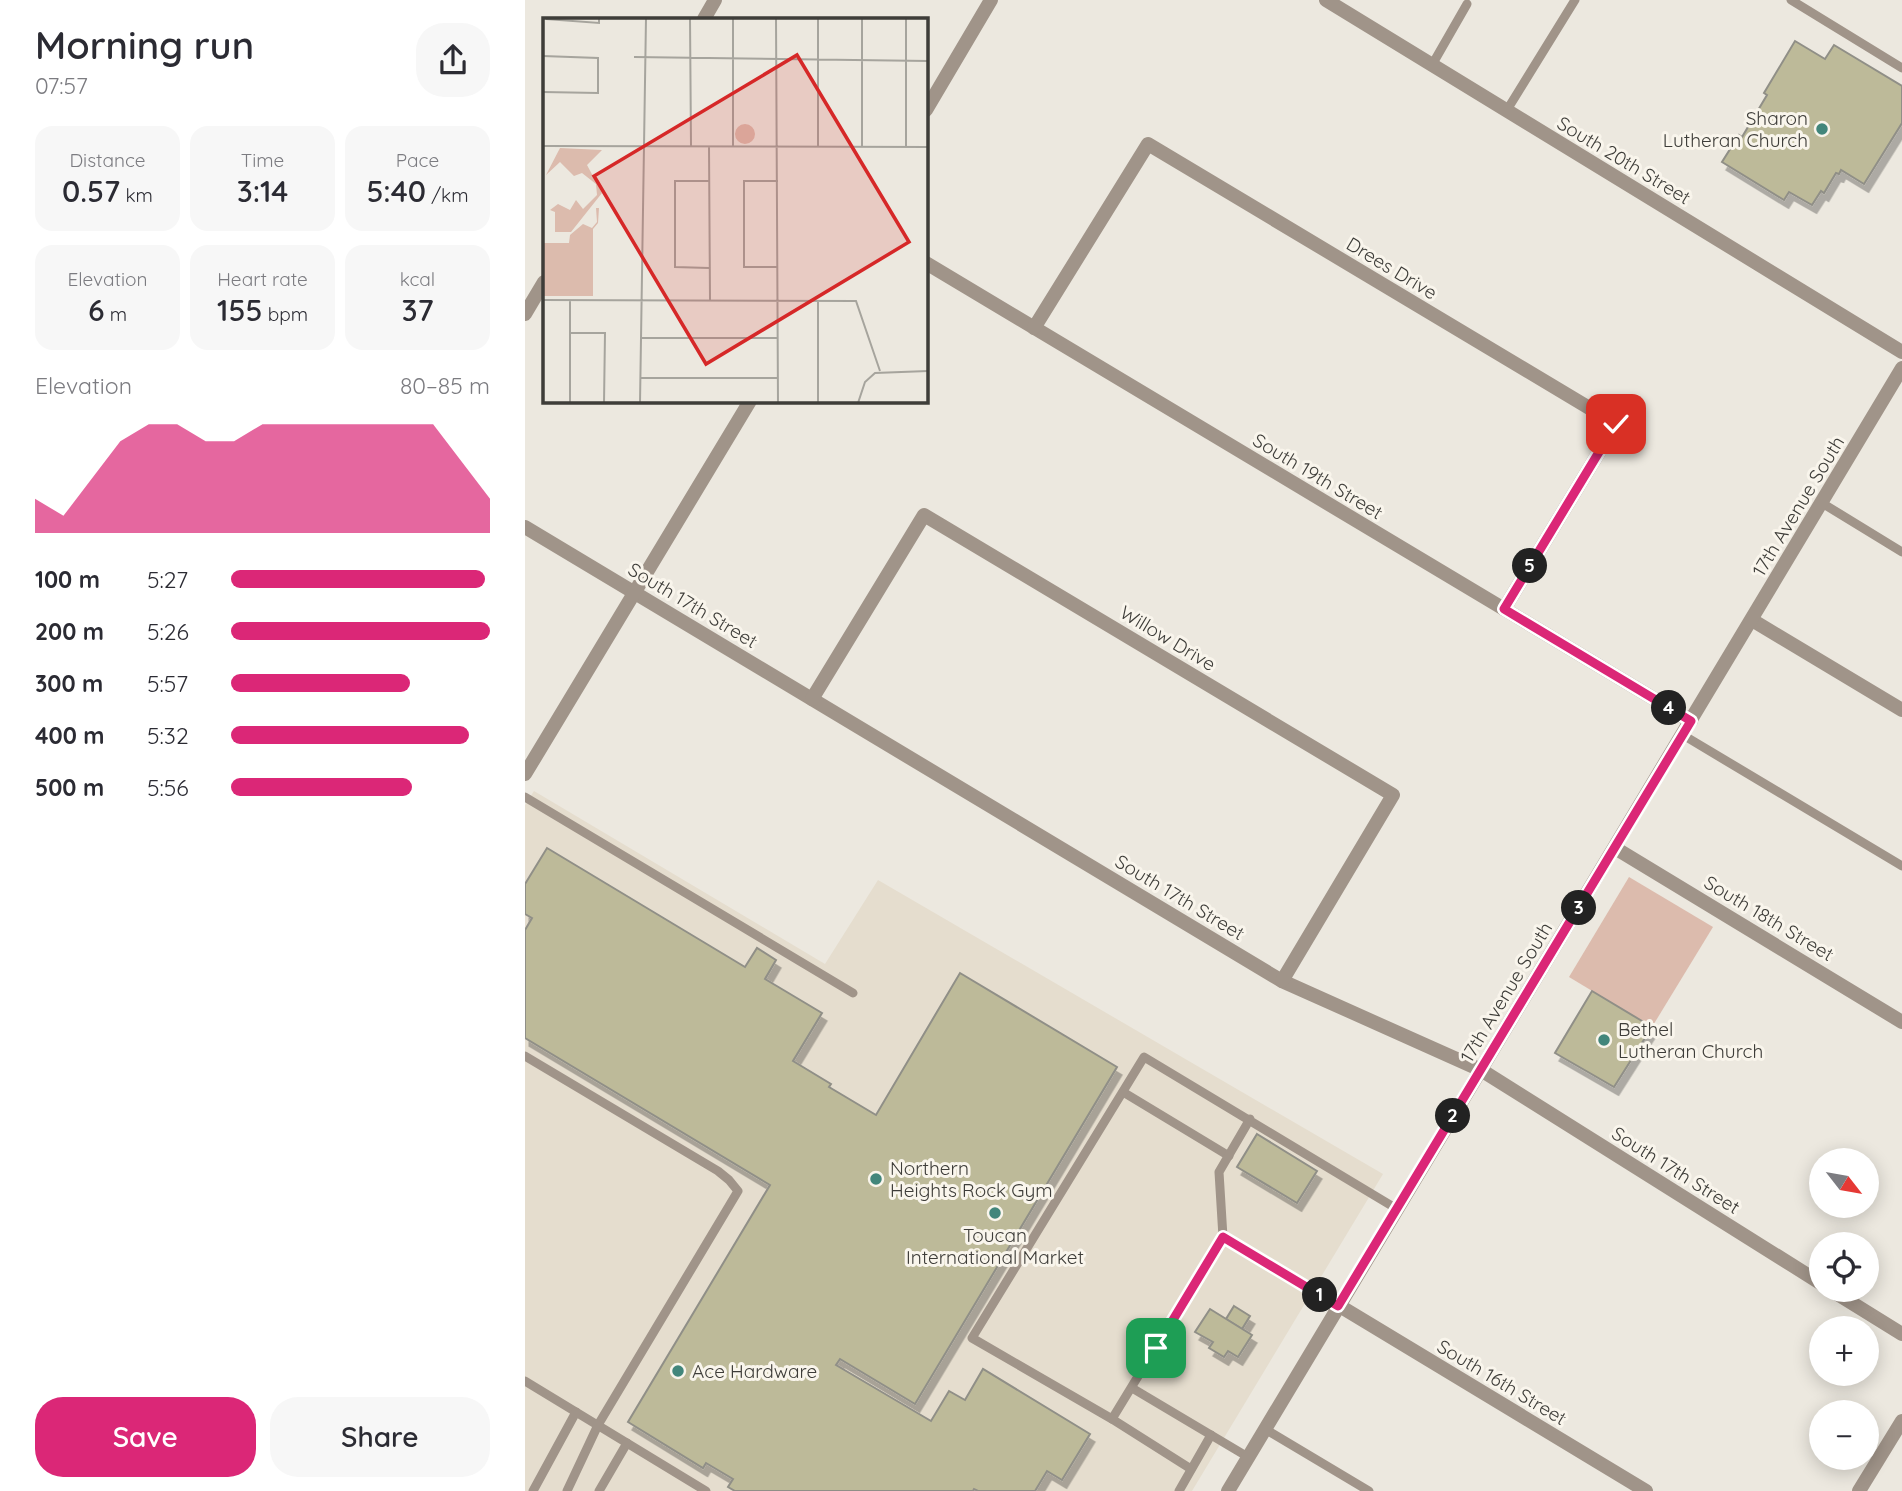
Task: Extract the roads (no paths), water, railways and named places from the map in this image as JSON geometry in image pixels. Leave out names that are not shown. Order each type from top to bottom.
[{"type":"street","points":[[704,18],[715,0]]},
{"type":"street","points":[[927,108],[991,0]]},
{"type":"street","name":"South 20th Street","points":[[1326,0],[1902,352]]},
{"type":"street","name":"Drees Drive","points":[[1034,328],[1148,144],[1292,230],[1616,424],[1504,609]]},
{"type":"street","name":"South 19th Street","points":[[927,264],[1691,721]]},
{"type":"street","points":[[525,314],[543,284]]},
{"type":"street","name":"17th Avenue South","points":[[1228,1491],[1902,368]]},
{"type":"street","points":[[525,774],[749,402]]},
{"type":"street","name":"Willow Drive","points":[[812,699],[924,515],[1213,687],[1393,795],[1283,981]]},
{"type":"street","name":"South 17th Street","points":[[525,527],[1283,981],[1481,1070],[1809,1276]]},
{"type":"street","points":[[1752,620],[1902,710]]},
{"type":"street","name":"South 18th Street","points":[[1615,848],[1902,1022]]},
{"type":"street","points":[[1850,1302],[1902,1334]]},
{"type":"street","name":"South 16th Street","points":[[1338,1306],[1646,1491]]},
{"type":"street","points":[[1859,1491],[1902,1421]]},
{"type":"lane","points":[[1507,110],[1576,0]]},
{"type":"lane","points":[[1791,0],[1902,68]]},
{"type":"lane","points":[[1432,65],[1467,4]]},
{"type":"lane","points":[[1822,503],[1902,552]]},
{"type":"lane","points":[[1683,735],[1902,866]]},
{"type":"lane","points":[[525,797],[853,993]]},
{"type":"lane","points":[[525,1056],[718,1171],[738,1191],[598,1425],[567,1491]]},
{"type":"lane","points":[[1191,1469],[1112,1419],[972,1338],[1144,1057],[1397,1209]]},
{"type":"lane","points":[[1123,1092],[1229,1156]]},
{"type":"lane","points":[[1112,1419],[1223,1237],[1219,1172],[1251,1119]]},
{"type":"lane","points":[[1223,1237],[1338,1306]]},
{"type":"lane","points":[[525,1381],[706,1491]]},
{"type":"lane","points":[[1132,1388],[1248,1457]]},
{"type":"lane","points":[[533,1491],[576,1412]]},
{"type":"lane","points":[[1265,1429],[1369,1491]]},
{"type":"lane","points":[[1179,1491],[1211,1435]]},
{"type":"lane","points":[[599,1491],[627,1443]]},
{"type":"place","name":"Sharon Lutheran Church","points":[[1822,129]]},
{"type":"place","name":"Bethel Lutheran Church","points":[[1604,1040]]},
{"type":"place","name":"Northern Heights Rock Gym","points":[[876,1179]]},
{"type":"place","name":"Toucan International Market","points":[[995,1213]]},
{"type":"place","name":"Ace Hardware","points":[[678,1371]]}]
